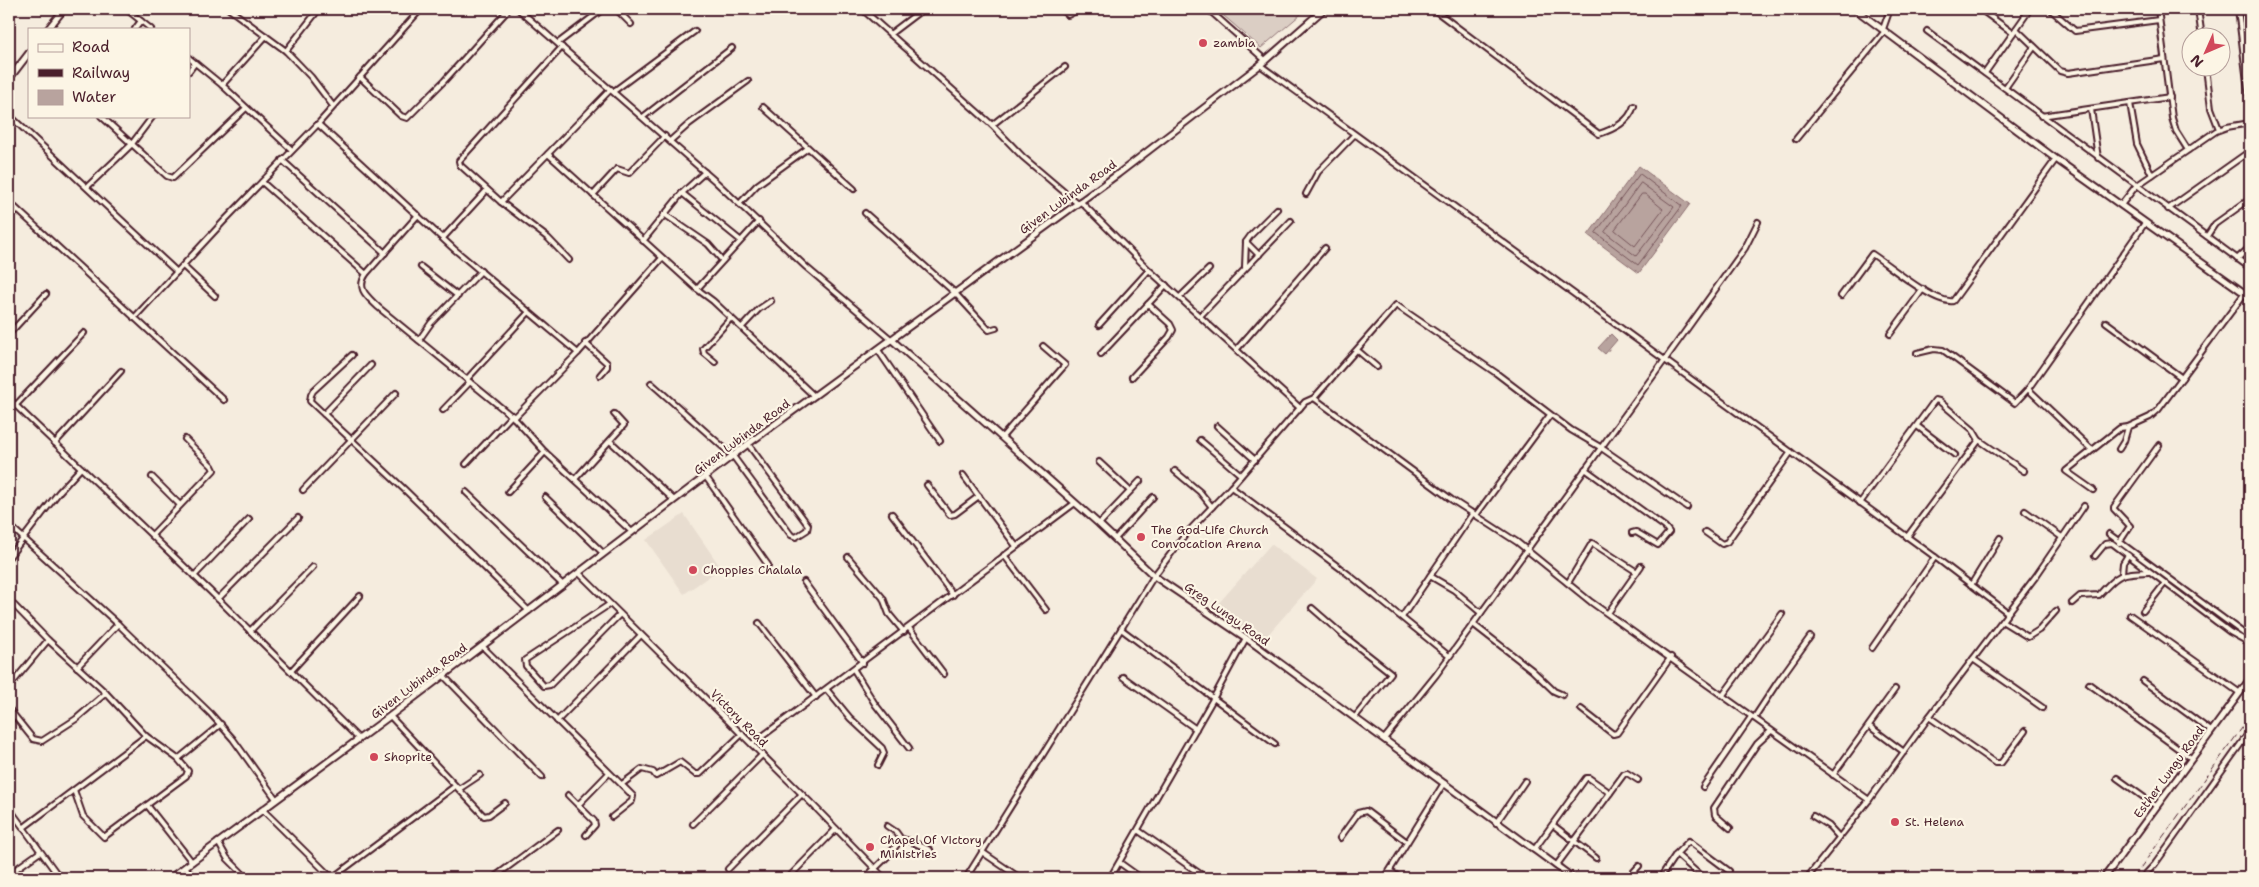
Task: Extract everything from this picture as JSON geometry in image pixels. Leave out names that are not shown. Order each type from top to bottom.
[{"type":"street","points":[[49,28],[64,9]]},
{"type":"street","points":[[126,9],[150,28]]},
{"type":"street","points":[[229,9],[286,51],[333,106]]},
{"type":"street","points":[[236,14],[239,9]]},
{"type":"street","points":[[286,51],[319,9]]},
{"type":"street","points":[[134,318],[318,124],[420,9]]},
{"type":"street","points":[[360,76],[402,116],[407,118],[444,81],[509,9]]},
{"type":"street","points":[[518,9],[740,203],[806,267],[892,340]]},
{"type":"street","points":[[569,260],[548,238],[487,190],[460,165],[459,161],[560,45],[603,9]]},
{"type":"street","points":[[616,9],[630,24]]},
{"type":"street","points":[[862,9],[992,126],[1023,157],[1079,202],[1300,408]]},
{"type":"street","points":[[890,34],[923,9]]},
{"type":"street","points":[[1060,9],[1068,15],[1080,9]]},
{"type":"street","points":[[1208,9],[1265,60]]},
{"type":"street","name":"Given Lubinda Road","points":[[170,878],[390,716],[748,444],[1079,202],[1260,65],[1324,9]]},
{"type":"street","points":[[1433,9],[1599,134],[1620,126],[1631,114],[1634,106]]},
{"type":"street","points":[[1855,9],[2056,159],[2250,297]]},
{"type":"street","points":[[1796,139],[1884,30],[1890,9]]},
{"type":"street","points":[[1980,9],[2014,31],[2056,68],[2068,73],[2164,59]]},
{"type":"street","points":[[1985,73],[2029,9]]},
{"type":"street","points":[[2050,9],[2075,31],[2159,20]]},
{"type":"street","points":[[2158,9],[2176,131],[2188,150]]},
{"type":"street","points":[[2198,9],[2201,28]]},
{"type":"street","points":[[2238,9],[2250,106]]},
{"type":"street","points":[[136,28],[141,21]]},
{"type":"street","points":[[502,202],[612,90],[696,31]]},
{"type":"street","points":[[1927,31],[2250,268]]},
{"type":"street","points":[[222,85],[266,36]]},
{"type":"street","points":[[2005,88],[2034,47]]},
{"type":"street","points":[[642,117],[732,48]]},
{"type":"street","points":[[9,79],[28,54]]},
{"type":"street","points":[[190,59],[222,85],[292,150]]},
{"type":"street","points":[[190,70],[195,63]]},
{"type":"street","points":[[1260,65],[1935,557],[2007,612]]},
{"type":"street","points":[[992,126],[1065,67]]},
{"type":"street","points":[[2207,78],[2211,108],[2219,129]]},
{"type":"street","points":[[670,141],[689,124],[748,80]]},
{"type":"street","points":[[2041,116],[2170,98]]},
{"type":"street","points":[[2130,103],[2137,144],[2152,175]]},
{"type":"street","points":[[763,107],[854,189]]},
{"type":"street","points":[[103,118],[167,176],[173,178],[246,108]]},
{"type":"street","points":[[2091,109],[2098,158]]},
{"type":"street","points":[[9,114],[177,272]]},
{"type":"street","points":[[87,187],[131,145],[151,118]]},
{"type":"street","points":[[2122,205],[2136,186],[2219,129],[2250,123]]},
{"type":"street","points":[[318,124],[454,249],[578,353]]},
{"type":"street","points":[[1306,194],[1318,172],[1354,135]]},
{"type":"street","points":[[593,195],[617,169],[627,174],[630,172],[665,136]]},
{"type":"street","points":[[740,203],[757,185],[808,148]]},
{"type":"street","points":[[2168,208],[2250,151]]},
{"type":"street","points":[[548,154],[662,258],[742,327],[814,396]]},
{"type":"street","points":[[1840,296],[1872,254],[1923,289],[1945,301],[1953,301],[2056,159]]},
{"type":"street","points":[[282,160],[385,253]]},
{"type":"street","points":[[643,240],[682,193],[705,172]]},
{"type":"street","points":[[262,182],[366,274]]},
{"type":"street","points":[[443,238],[487,190]]},
{"type":"street","points":[[682,193],[740,240]]},
{"type":"street","points":[[2207,236],[2215,224],[2250,199]]},
{"type":"street","points":[[9,202],[224,400]]},
{"type":"street","points":[[1245,267],[1246,242],[1277,209]]},
{"type":"street","points":[[864,213],[954,292],[989,330],[996,328]]},
{"type":"street","points":[[664,214],[708,244],[722,260]]},
{"type":"street","points":[[418,215],[366,274],[361,284],[363,292],[418,340],[513,417],[545,452],[632,532]]},
{"type":"street","points":[[697,289],[759,221]]},
{"type":"street","points":[[1200,316],[1291,221]]},
{"type":"street","points":[[1384,739],[1473,624],[1664,361],[1745,248],[1758,222]]},
{"type":"street","points":[[1917,354],[1934,349],[1943,350],[2015,403],[2028,389],[2145,223]]},
{"type":"street","points":[[1246,242],[1259,255]]},
{"type":"street","points":[[2237,259],[2250,247]]},
{"type":"street","points":[[1237,349],[1325,248]]},
{"type":"street","points":[[466,464],[578,353],[662,258]]},
{"type":"street","points":[[183,266],[215,296]]},
{"type":"street","points":[[421,267],[458,296]]},
{"type":"street","points":[[1180,297],[1209,269]]},
{"type":"street","points":[[1099,325],[1150,270]]},
{"type":"street","points":[[418,340],[431,323],[481,271]]},
{"type":"street","points":[[1102,354],[1166,285]]},
{"type":"street","points":[[1890,334],[1923,289]]},
{"type":"street","points":[[2093,490],[2066,471],[2120,428],[2128,427],[2150,417],[2158,410],[2245,293]]},
{"type":"street","points":[[9,334],[46,294]]},
{"type":"street","points":[[742,327],[759,309],[771,301]]},
{"type":"street","points":[[1132,377],[1169,337],[1173,330],[1170,324],[1148,304]]},
{"type":"street","points":[[966,878],[1154,576],[1185,535],[1241,476],[1300,408],[1309,399],[1314,398],[1394,306],[1398,305],[1496,373],[1550,415],[1600,447],[1686,507]]},
{"type":"street","points":[[443,410],[529,312]]},
{"type":"street","points":[[715,362],[704,353],[703,349],[732,318]]},
{"type":"street","points":[[2106,322],[2182,378]]},
{"type":"street","points":[[15,406],[84,333]]},
{"type":"street","name":"Greg Lungu Road","points":[[892,340],[1099,524],[1154,576],[1246,638],[1556,866],[1566,876],[1572,878]]},
{"type":"street","points":[[585,343],[607,362],[607,367],[600,375]]},
{"type":"street","points":[[1002,437],[1065,365],[1043,346]]},
{"type":"street","points":[[878,350],[940,441]]},
{"type":"street","points":[[1357,350],[1378,366]]},
{"type":"street","points":[[352,355],[310,394],[310,401],[529,611]]},
{"type":"street","points":[[324,414],[371,365]]},
{"type":"street","points":[[55,443],[121,371]]},
{"type":"street","points":[[651,383],[733,456],[794,538],[807,530],[808,525],[748,444]]},
{"type":"street","points":[[2028,389],[2092,450]]},
{"type":"street","points":[[303,490],[396,393]]},
{"type":"street","points":[[1314,398],[1517,542],[1526,551],[1608,613],[1869,800]]},
{"type":"street","points":[[9,399],[218,599],[358,738]]},
{"type":"street","points":[[1860,503],[1917,426],[1932,402],[1938,401],[1973,430],[1979,440],[2024,471]]},
{"type":"street","points":[[575,479],[624,425],[614,414]]},
{"type":"street","points":[[1402,617],[1475,514],[1550,415]]},
{"type":"street","points":[[1217,426],[1255,460]]},
{"type":"street","points":[[1917,426],[1955,455]]},
{"type":"street","points":[[2119,449],[2128,427]]},
{"type":"street","points":[[152,535],[214,470],[185,440]]},
{"type":"street","points":[[1200,440],[1241,476]]},
{"type":"street","points":[[1907,537],[1979,440]]},
{"type":"street","points":[[610,441],[674,500]]},
{"type":"street","points":[[2119,542],[2130,526],[2114,507],[2158,445]]},
{"type":"street","points":[[508,492],[545,452]]},
{"type":"street","points":[[1706,532],[1722,544],[1727,542],[1790,452]]},
{"type":"street","points":[[1099,462],[1130,491]]},
{"type":"street","points":[[9,557],[59,492],[81,468]]},
{"type":"street","points":[[1585,469],[1665,527],[1669,532],[1658,545],[1636,532],[1632,533]]},
{"type":"street","points":[[1175,471],[1200,492],[1212,507]]},
{"type":"street","points":[[963,475],[1016,546]]},
{"type":"street","points":[[152,477],[180,505]]},
{"type":"street","points":[[706,477],[768,565]]},
{"type":"street","points":[[1099,524],[1140,481]]},
{"type":"street","points":[[927,485],[950,514],[955,514],[979,496]]},
{"type":"street","points":[[1231,487],[1348,574],[1449,656]]},
{"type":"street","points":[[466,492],[563,585]]},
{"type":"street","points":[[1115,539],[1153,497]]},
{"type":"street","points":[[545,498],[603,553]]},
{"type":"street","points":[[752,744],[854,670],[1075,503]]},
{"type":"street","points":[[1807,878],[1869,800],[1928,717],[2063,538],[2084,506]]},
{"type":"street","points":[[2026,510],[2063,538]]},
{"type":"street","points":[[892,514],[953,595]]},
{"type":"street","points":[[218,599],[298,518]]},
{"type":"street","points":[[194,576],[249,519]]},
{"type":"street","points":[[9,525],[118,624],[221,724],[276,799]]},
{"type":"street","points":[[2109,534],[2250,638]]},
{"type":"street","points":[[1971,585],[2000,538]]},
{"type":"street","points":[[2095,556],[2109,542],[2230,632],[2250,644]]},
{"type":"street","points":[[1568,583],[1592,543],[1637,572]]},
{"type":"street","points":[[1004,555],[1046,610]]},
{"type":"street","points":[[2072,603],[2080,596],[2099,595],[2122,573],[2123,563],[2128,555]]},
{"type":"street","points":[[848,557],[882,598],[889,614],[904,632]]},
{"type":"street","points":[[1872,648],[1935,557]]},
{"type":"street","points":[[1608,613],[1641,566]]},
{"type":"street","points":[[250,631],[313,567]]},
{"type":"street","points":[[2122,573],[2149,572]]},
{"type":"street","name":"Victory Road","points":[[579,573],[763,754],[884,878]]},
{"type":"street","points":[[1430,576],[1454,590],[1481,612]]},
{"type":"street","points":[[804,582],[863,663]]},
{"type":"street","points":[[2143,611],[2165,583]]},
{"type":"street","points":[[292,671],[360,596]]},
{"type":"street","points":[[9,600],[76,667],[106,693],[146,736],[178,759],[188,770],[188,775],[107,836],[102,836],[83,816],[74,790]]},
{"type":"street","points":[[610,604],[525,660],[526,666],[544,686],[550,685],[620,614]]},
{"type":"street","points":[[1312,608],[1391,673],[1355,717]]},
{"type":"street","points":[[2002,621],[2028,637],[2039,630],[2056,611]]},
{"type":"street","points":[[1723,695],[1782,614]]},
{"type":"street","points":[[2130,615],[2240,693]]},
{"type":"street","points":[[759,623],[816,697]]},
{"type":"street","points":[[76,667],[118,624]]},
{"type":"street","points":[[1473,624],[1532,670],[1554,691],[1563,695]]},
{"type":"street","points":[[909,628],[944,674]]},
{"type":"street","points":[[1121,629],[1274,744]]},
{"type":"street","points":[[557,721],[641,635]]},
{"type":"street","points":[[1703,787],[1810,637]]},
{"type":"street","points":[[1110,878],[1139,831],[1246,638]]},
{"type":"street","points":[[9,687],[48,640]]},
{"type":"street","points":[[482,646],[634,798],[612,817]]},
{"type":"street","points":[[1581,709],[1613,734],[1617,733],[1671,657]]},
{"type":"street","points":[[1973,659],[2043,708]]},
{"type":"street","points":[[854,670],[875,704],[909,748]]},
{"type":"street","points":[[443,675],[542,777]]},
{"type":"street","points":[[1123,677],[1196,729]]},
{"type":"street","name":"Esther Lungu Road","points":[[2104,878],[2250,679]]},
{"type":"street","points":[[2143,681],[2211,731]]},
{"type":"street","points":[[2089,684],[2191,758]]},
{"type":"street","points":[[1833,775],[1870,726],[1894,689]]},
{"type":"street","points":[[827,690],[850,718],[882,748],[884,754],[878,765]]},
{"type":"street","points":[[9,709],[33,739],[42,741],[76,719],[106,693]]},
{"type":"street","points":[[390,716],[484,816],[489,816],[505,803]]},
{"type":"street","points":[[1928,717],[1995,763],[2001,763],[2025,731]]},
{"type":"street","points":[[178,759],[221,724]]},
{"type":"street","points":[[1870,726],[1904,752]]},
{"type":"street","points":[[1730,828],[1715,815],[1714,808],[1757,744],[1771,731]]},
{"type":"street","points":[[2142,878],[2155,864],[2250,731]]},
{"type":"street","points":[[622,784],[642,770],[653,772],[656,776],[680,762],[695,774],[700,774],[742,734]]},
{"type":"street","points":[[23,828],[146,736]]},
{"type":"street","points":[[693,824],[763,754]]},
{"type":"street","points":[[1556,866],[1627,772],[1638,780]]},
{"type":"street","points":[[578,805],[609,773]]},
{"type":"street","points":[[459,790],[480,775]]},
{"type":"street","points":[[1534,850],[1586,778],[1589,778],[1610,793]]},
{"type":"street","points":[[2117,778],[2156,806]]},
{"type":"street","points":[[1496,823],[1525,781]]},
{"type":"street","points":[[1385,878],[1444,783]]},
{"type":"street","points":[[263,810],[332,878],[456,786]]},
{"type":"street","points":[[728,869],[802,794]]},
{"type":"street","points":[[568,795],[594,823],[586,835]]},
{"type":"street","points":[[147,805],[192,862]]},
{"type":"street","points":[[9,808],[60,878]]},
{"type":"street","points":[[1340,838],[1358,814],[1366,811],[1407,842]]},
{"type":"street","points":[[1813,816],[1829,826],[1839,837]]},
{"type":"street","points":[[1553,824],[1596,858]]},
{"type":"street","points":[[887,826],[896,832],[901,839],[930,850]]},
{"type":"street","points":[[788,878],[836,829]]},
{"type":"street","points":[[493,878],[558,830]]},
{"type":"street","points":[[1139,831],[1206,878]]},
{"type":"street","points":[[865,878],[889,855],[901,839]]},
{"type":"street","points":[[218,842],[228,858],[247,878]]},
{"type":"street","points":[[1660,878],[1676,854],[1685,844],[1690,842],[1729,871]]},
{"type":"street","points":[[9,874],[40,852]]},
{"type":"street","points":[[982,852],[1020,878]]},
{"type":"street","points":[[1676,854],[1703,878]]},
{"type":"street","points":[[1120,862],[1141,878]]},
{"type":"street","points":[[1628,878],[1639,866]]},
{"type":"street","points":[[185,867],[194,878]]},
{"type":"street","points":[[1390,871],[1400,878]]},
{"type":"shaded area","points":[[1216,9],[1307,9],[1261,48]]},
{"type":"shaded area","points":[[684,514],[721,568],[684,594],[646,540]]},
{"type":"shaded area","points":[[1271,544],[1317,579],[1257,647],[1244,634],[1241,626],[1233,626],[1210,613]]},
{"type":"water","points":[[1639,166],[1690,204],[1639,273],[1588,235]]},
{"type":"water","points":[[1611,334],[1617,340],[1605,354],[1598,348]]},
{"type":"railway","points":[[2133,878],[2250,717]]},
{"type":"place","name":"zambia","points":[[1203,43]]},
{"type":"place","name":"The God-Life Church Convocation Arena","points":[[1141,537]]},
{"type":"place","name":"Choppies Chalala","points":[[693,570]]},
{"type":"place","name":"Shoprite","points":[[374,757]]},
{"type":"place","name":"St. Helena","points":[[1895,822]]},
{"type":"place","name":"Chapel Of Victory Ministries","points":[[870,847]]}]
